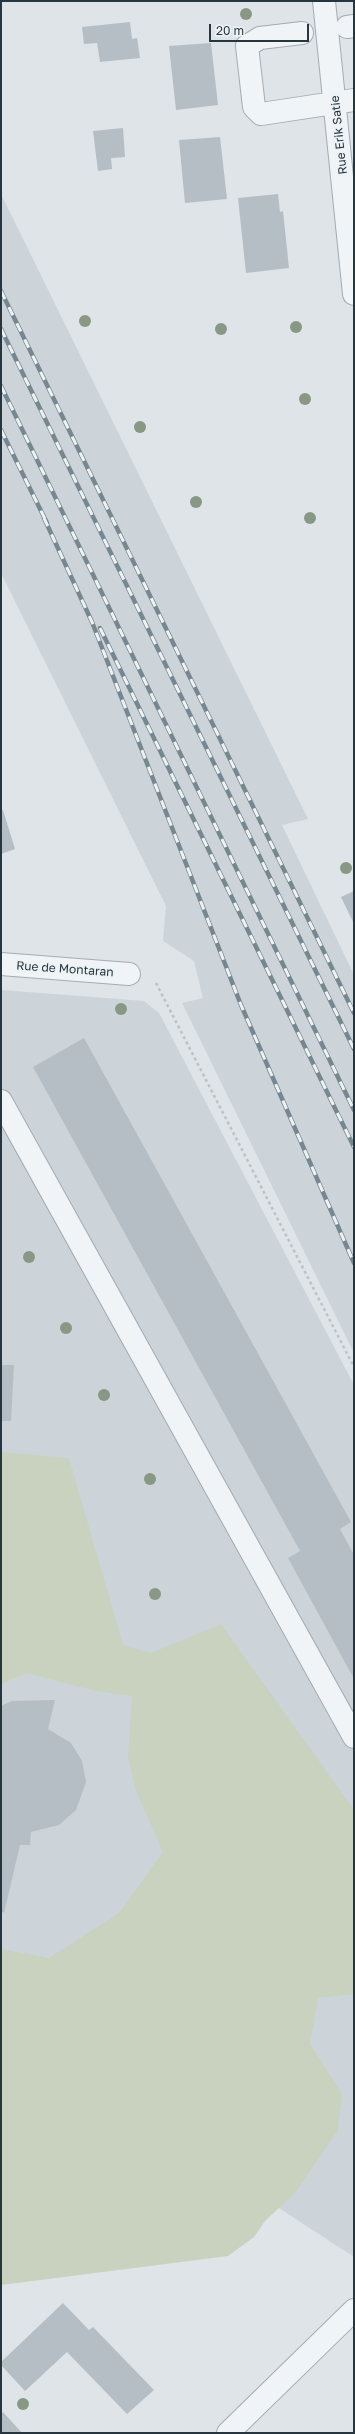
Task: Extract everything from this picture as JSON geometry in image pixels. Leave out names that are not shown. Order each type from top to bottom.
[{"type":"street","name":"Rue Erik Satie","points":[[324,1],[345,101],[354,294]]},
{"type":"street","points":[[302,32],[260,38],[247,46],[254,107],[261,114],[345,101]]},
{"type":"street","name":"Rue de Montaran","points":[[1,964],[129,974]]},
{"type":"street","points":[[1,1101],[354,1737]]},
{"type":"street","points":[[228,2433],[354,2310]]},
{"type":"path","points":[[153,976],[354,1366]]},
{"type":"shaded area","points":[[1,194],[308,819],[282,825],[354,975],[354,1353],[182,1003],[203,998],[194,961],[163,941],[166,906],[1,573]]},
{"type":"shaded area","points":[[1,990],[144,1001],[159,1013],[354,1385],[354,2257],[198,2155],[1,2187]]},
{"type":"green space","points":[[1,1452],[69,1458],[123,1645],[151,1653],[221,1624],[354,1810],[354,1994],[318,1998],[310,2044],[342,2094],[338,2130],[295,2193],[265,2221],[254,2237],[228,2256],[1,2285],[1,1949],[49,1958],[119,1913],[163,1852],[136,1791],[128,1757],[132,1696],[96,1691],[26,1673],[1,1684]]},
{"type":"building","points":[[130,22],[132,39],[137,38],[140,58],[100,62],[97,43],[84,44],[82,27]]},
{"type":"building","points":[[211,43],[218,105],[176,110],[169,46]]},
{"type":"building","points":[[123,128],[125,157],[111,158],[112,169],[98,171],[93,131]]},
{"type":"building","points":[[220,137],[227,199],[185,203],[179,140]]},
{"type":"building","points":[[278,194],[280,212],[283,211],[289,268],[246,273],[238,198]]},
{"type":"building","points":[[3,810],[15,849],[1,854],[1,811]]},
{"type":"building","points":[[354,891],[354,924],[341,897]]},
{"type":"building","points":[[84,1038],[351,1522],[340,1529],[354,1555],[354,1679],[288,1558],[300,1551],[33,1067]]},
{"type":"building","points":[[1,1365],[14,1365],[11,1421],[1,1421]]},
{"type":"building","points":[[55,1700],[48,1729],[71,1743],[82,1761],[86,1782],[76,1810],[59,1825],[31,1832],[30,1845],[20,1845],[4,1913],[1,1911],[1,1706],[12,1701]]},
{"type":"building","points":[[63,2303],[89,2330],[93,2327],[154,2390],[127,2414],[67,2352],[25,2391],[1,2365],[1,2362]]},
{"type":"building","points":[[3,2412],[22,2433],[1,2433],[1,2414]]},
{"type":"railway","points":[[1,291],[354,1013]]},
{"type":"railway","points":[[1,329],[354,1049]]},
{"type":"railway","points":[[1,386],[354,1110]]},
{"type":"railway","points":[[1,430],[47,523]]},
{"type":"railway","points":[[44,518],[92,622],[241,1005],[354,1263]]},
{"type":"railway","points":[[100,628],[354,1147]]}]
